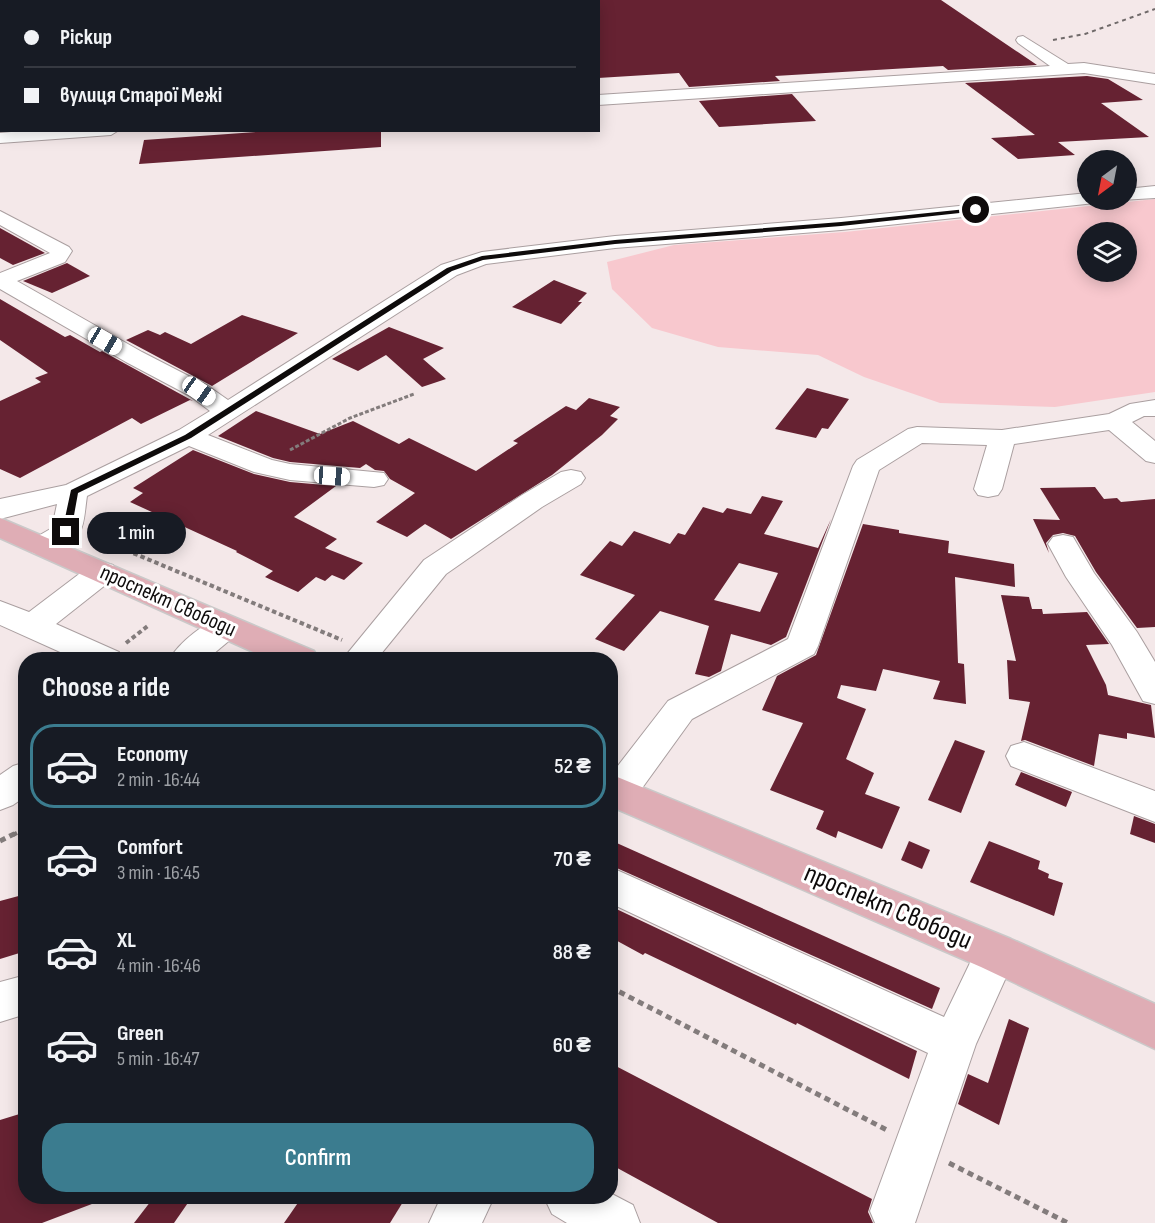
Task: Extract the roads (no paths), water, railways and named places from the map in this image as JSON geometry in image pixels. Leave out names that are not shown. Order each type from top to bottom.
[{"type":"main road","name":"проспект Свободи","points":[[0,527],[283,652]]},
{"type":"main road","name":"проспект Свободи","points":[[618,791],[996,953],[1155,1027]]},
{"type":"street","points":[[1023,40],[1065,69]]},
{"type":"street","points":[[600,100],[1084,68],[1155,79]]},
{"type":"street","points":[[0,138],[98,134]]},
{"type":"street","points":[[1137,194],[1155,192]]},
{"type":"street","points":[[0,510],[8,506],[72,503],[228,412],[449,270],[482,258],[615,242],[841,224],[1077,200]]},
{"type":"street","points":[[0,217],[62,251],[58,258],[0,280]]},
{"type":"street","points":[[0,280],[134,357],[199,391],[228,412]]},
{"type":"street","points":[[988,489],[1002,438],[1115,421],[1139,409],[1155,408]]},
{"type":"street","points":[[1115,421],[1155,455]]},
{"type":"street","name":"проспект Свободи","points":[[618,786],[680,710],[802,646],[867,466],[917,435],[1002,438]]},
{"type":"street","points":[[188,436],[264,466],[290,472],[375,479]]},
{"type":"street","points":[[365,652],[435,567],[531,501],[571,478]]},
{"type":"street","points":[[43,546],[66,532],[72,503]]},
{"type":"street","points":[[1063,544],[1081,577],[1126,640],[1155,692]]},
{"type":"street","points":[[31,627],[102,572]]},
{"type":"street","points":[[0,612],[89,652]]},
{"type":"street","points":[[195,652],[225,627]]},
{"type":"street","points":[[1024,756],[1155,807]]},
{"type":"street","points":[[0,795],[18,782]]},
{"type":"street","points":[[618,888],[954,1043]]},
{"type":"street","points":[[895,1211],[954,1043],[996,953]]},
{"type":"street","points":[[0,1002],[18,996]]},
{"type":"street","points":[[454,1223],[465,1204]]},
{"type":"street","points":[[581,1204],[615,1223]]},
{"type":"railway","points":[[1053,40],[1085,34],[1155,9]]}]
